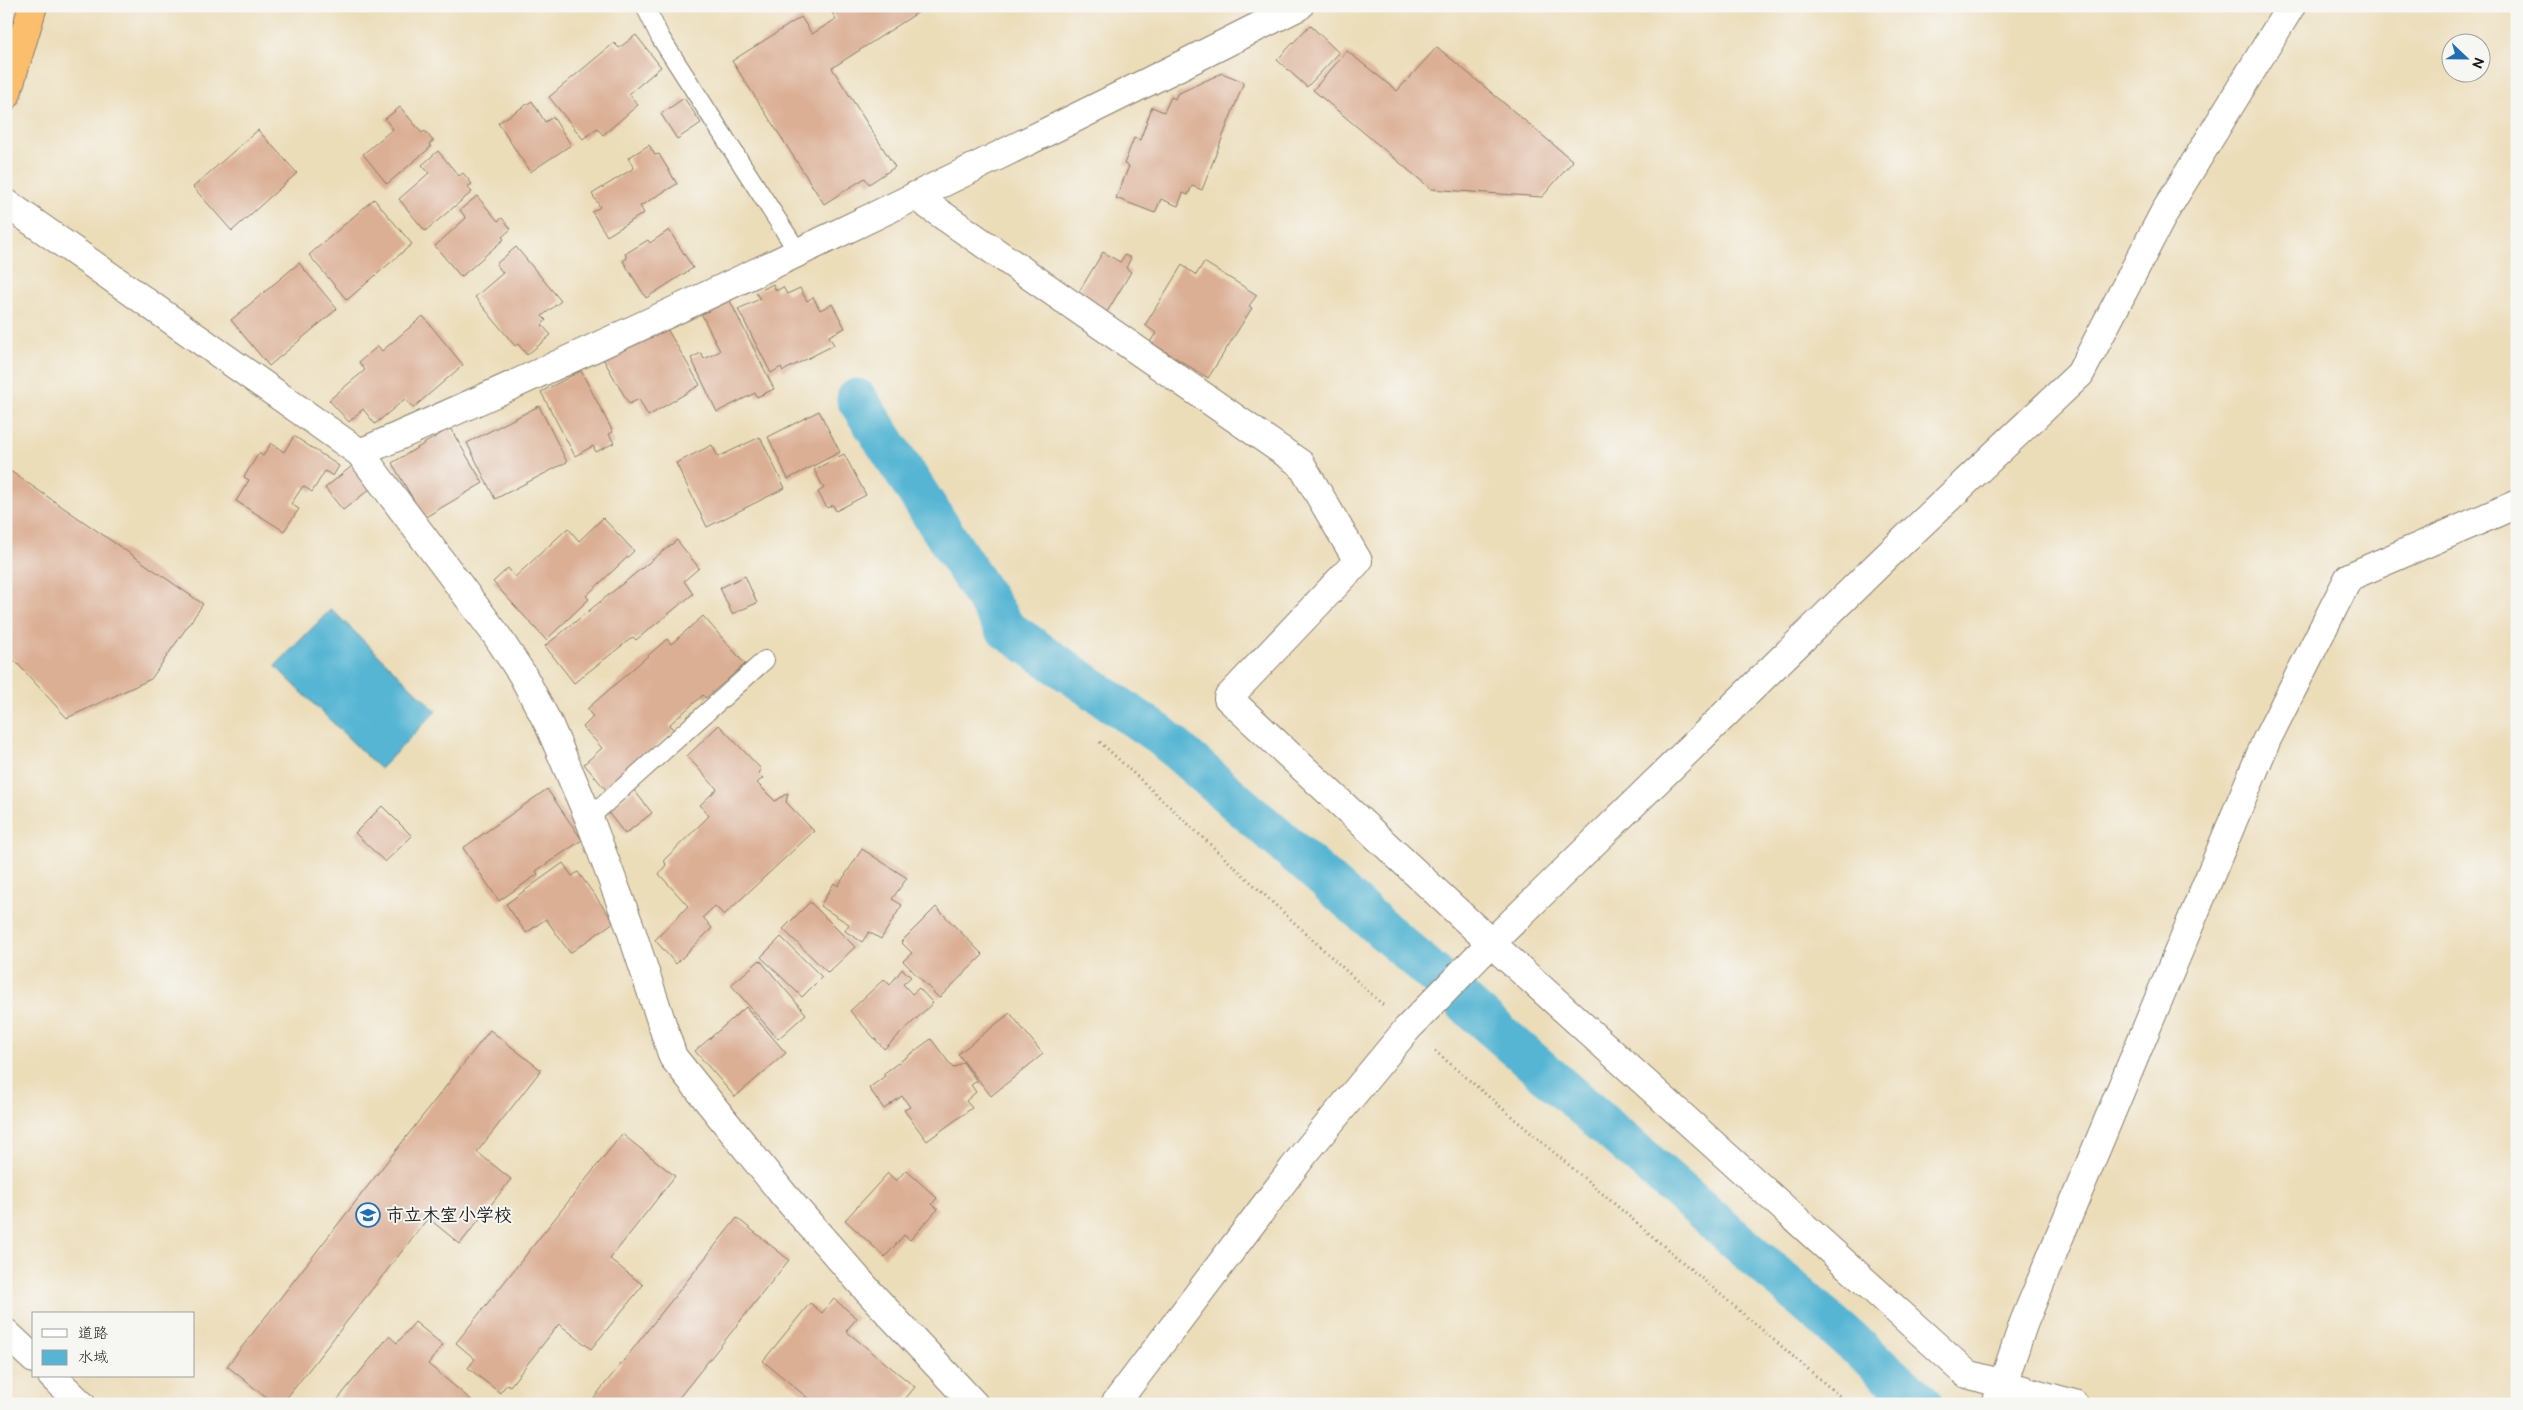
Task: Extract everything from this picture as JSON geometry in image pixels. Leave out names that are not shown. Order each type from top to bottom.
[{"type":"highway","points":[[6,96],[33,6]]},
{"type":"street","points":[[360,453],[513,386],[798,252],[1084,115],[1299,6]]},
{"type":"street","points":[[1115,1404],[1304,1154],[1408,1028],[1490,943],[1885,558],[2080,374],[2164,212],[2291,6]]},
{"type":"street","points":[[915,196],[1301,464],[1358,561],[1228,698],[1490,943],[1967,1374],[1999,1394],[2074,1404]]},
{"type":"street","points":[[6,203],[360,453],[495,633],[522,674],[549,725],[589,818],[630,927],[673,1057],[783,1194],[869,1292],[974,1404]]},
{"type":"street","points":[[1999,1394],[2024,1322],[2267,739],[2349,577],[2517,504]]},
{"type":"street","points":[[6,1333],[32,1357]]},
{"type":"street","points":[[54,1378],[81,1404]]},
{"type":"lane","points":[[645,6],[660,37],[798,252]]},
{"type":"lane","points":[[589,818],[765,660]]},
{"type":"path","points":[[1100,742],[1408,1028],[1849,1404]]},
{"type":"water","points":[[331,609],[436,711],[380,769],[275,666]]},
{"type":"building","points":[[828,6],[928,6],[832,68],[895,167],[869,184],[865,178],[824,204],[732,61],[801,17],[812,34],[836,19]]},
{"type":"building","points":[[1310,25],[1339,53],[1307,87],[1277,60]]},
{"type":"building","points":[[636,35],[661,67],[629,94],[638,105],[603,135],[597,128],[583,139],[549,97],[614,43],[619,48]]},
{"type":"building","points":[[1437,47],[1573,161],[1542,197],[1431,189],[1313,90],[1347,51],[1397,91]]},
{"type":"building","points":[[1222,73],[1244,82],[1202,190],[1192,186],[1188,195],[1183,193],[1178,206],[1161,199],[1155,213],[1116,198],[1129,166],[1124,164],[1134,138],[1140,140],[1152,107],[1164,112],[1171,97],[1175,99],[1177,94]]},
{"type":"building","points":[[684,98],[701,123],[677,139],[661,114]]},
{"type":"building","points":[[532,101],[545,122],[553,117],[571,145],[530,172],[498,123]]},
{"type":"building","points":[[400,107],[422,133],[425,131],[433,141],[429,144],[431,147],[387,184],[363,154],[393,129],[385,119]]},
{"type":"building","points":[[258,130],[297,173],[232,231],[193,187]]},
{"type":"building","points":[[649,145],[655,155],[659,154],[677,184],[640,206],[644,213],[607,236],[592,212],[600,207],[592,194],[634,168],[628,158]]},
{"type":"building","points":[[438,151],[459,176],[463,173],[472,184],[467,187],[472,192],[425,231],[399,199],[429,173],[422,165]]},
{"type":"building","points":[[477,196],[498,221],[502,218],[511,229],[502,237],[504,239],[461,277],[435,246],[466,218],[460,210]]},
{"type":"building","points":[[374,199],[412,244],[347,300],[309,255]]},
{"type":"building","points":[[669,230],[693,268],[646,298],[623,261],[627,258],[625,254],[648,240],[650,243]]},
{"type":"building","points":[[516,247],[561,301],[542,316],[546,320],[542,325],[551,335],[527,355],[518,344],[515,346],[475,297],[503,273],[496,264]]},
{"type":"building","points":[[1103,252],[1120,262],[1125,255],[1131,258],[1126,268],[1131,272],[1107,312],[1077,295]]},
{"type":"building","points":[[1204,262],[1257,295],[1249,306],[1252,308],[1208,378],[1150,342],[1156,333],[1145,325],[1182,265],[1196,275]]},
{"type":"building","points":[[299,263],[337,309],[269,366],[231,320]]},
{"type":"building","points":[[773,284],[776,291],[783,287],[787,294],[800,288],[807,301],[813,297],[820,310],[832,304],[845,328],[829,336],[834,345],[783,371],[781,367],[771,373],[738,309],[760,299],[756,293]]},
{"type":"building","points":[[728,297],[774,389],[757,397],[755,393],[717,412],[691,358],[701,353],[704,359],[720,351],[700,311]]},
{"type":"building","points":[[423,316],[463,365],[413,408],[405,399],[375,424],[363,409],[349,422],[329,400],[365,370],[359,362],[378,346],[382,351]]},
{"type":"building","points":[[663,322],[700,385],[648,416],[639,399],[629,404],[602,357]]},
{"type":"building","points":[[581,371],[613,432],[609,434],[614,443],[596,452],[593,446],[575,456],[541,392]]},
{"type":"building","points":[[539,406],[567,462],[495,499],[467,443]]},
{"type":"building","points":[[819,411],[840,452],[788,479],[768,437]]},
{"type":"building","points":[[450,428],[483,483],[424,518],[392,463]]},
{"type":"building","points":[[294,436],[339,466],[333,476],[325,471],[312,492],[303,486],[291,504],[299,509],[284,531],[236,501],[249,480],[244,477],[259,453],[263,456],[271,443],[284,452]]},
{"type":"building","points":[[760,437],[785,488],[707,527],[676,463],[712,445],[718,457]]},
{"type":"building","points":[[844,454],[866,495],[836,511],[833,505],[827,508],[818,492],[824,488],[814,470]]},
{"type":"building","points":[[352,466],[370,489],[343,510],[325,488]]},
{"type":"building","points":[[6,468],[203,604],[151,679],[67,718],[6,651]]},
{"type":"building","points":[[603,518],[634,551],[586,596],[589,599],[546,640],[493,582],[508,568],[515,577],[568,528],[579,541]]},
{"type":"building","points":[[677,540],[699,568],[684,581],[693,594],[636,640],[633,637],[574,683],[545,646]]},
{"type":"building","points":[[745,576],[757,603],[732,614],[720,588]]},
{"type":"building","points":[[703,616],[745,664],[706,698],[703,695],[669,725],[674,730],[606,790],[584,764],[602,748],[583,727],[593,717],[587,709],[667,639],[671,644]]},
{"type":"building","points":[[719,725],[761,769],[759,774],[763,778],[757,783],[775,801],[788,793],[786,802],[814,831],[724,915],[715,906],[703,917],[712,928],[676,964],[655,940],[688,906],[659,874],[666,865],[664,860],[709,816],[700,805],[717,789],[687,756]]},
{"type":"building","points":[[547,789],[582,840],[536,871],[538,874],[499,901],[463,848]]},
{"type":"building","points":[[634,790],[652,813],[625,834],[607,811]]},
{"type":"building","points":[[382,806],[412,836],[385,862],[355,833]]},
{"type":"building","points":[[862,849],[907,878],[892,899],[902,905],[881,939],[869,932],[862,942],[845,931],[849,924],[820,906],[834,883],[838,886]]},
{"type":"building","points":[[563,863],[572,876],[578,872],[614,922],[570,953],[546,919],[526,933],[506,904]]},
{"type":"building","points":[[810,902],[855,947],[828,973],[783,929]]},
{"type":"building","points":[[936,907],[983,955],[939,998],[903,961],[912,953],[901,942]]},
{"type":"building","points":[[781,937],[822,977],[802,997],[761,957]]},
{"type":"building","points":[[760,960],[806,1014],[778,1039],[731,985]]},
{"type":"building","points":[[902,969],[911,977],[903,984],[912,994],[919,988],[933,1003],[884,1049],[850,1011],[884,979],[890,985]]},
{"type":"building","points":[[746,1007],[786,1053],[735,1097],[695,1051]]},
{"type":"building","points":[[1010,1013],[1043,1054],[991,1096],[958,1054]]},
{"type":"building","points":[[490,1030],[541,1070],[477,1152],[511,1179],[460,1244],[428,1218],[282,1404],[274,1404],[227,1366]]},
{"type":"building","points":[[931,1039],[953,1068],[963,1062],[977,1081],[971,1085],[976,1092],[966,1101],[972,1108],[927,1141],[904,1110],[910,1107],[902,1096],[884,1109],[869,1088],[885,1076],[883,1074]]},
{"type":"building","points":[[622,1134],[675,1176],[610,1259],[643,1285],[591,1349],[559,1324],[510,1386],[507,1384],[500,1393],[468,1368],[475,1359],[456,1343]]},
{"type":"building","points":[[906,1170],[937,1198],[932,1204],[938,1209],[910,1240],[904,1235],[885,1257],[845,1220],[888,1173],[896,1181]]},
{"type":"building","points":[[737,1218],[789,1260],[674,1404],[589,1404]]},
{"type":"building","points":[[834,1299],[857,1318],[846,1331],[915,1387],[901,1404],[815,1404],[763,1361],[810,1303],[822,1313]]},
{"type":"building","points":[[415,1322],[443,1345],[428,1364],[476,1404],[334,1404],[389,1336],[397,1343]]},
{"type":"waterway","points":[[857,399],[1006,629],[1160,735],[1436,976]]},
{"type":"waterway","points":[[1464,1002],[1923,1404]]},
{"type":"place","name":"市立木室小学校","points":[[368,1215]]}]
